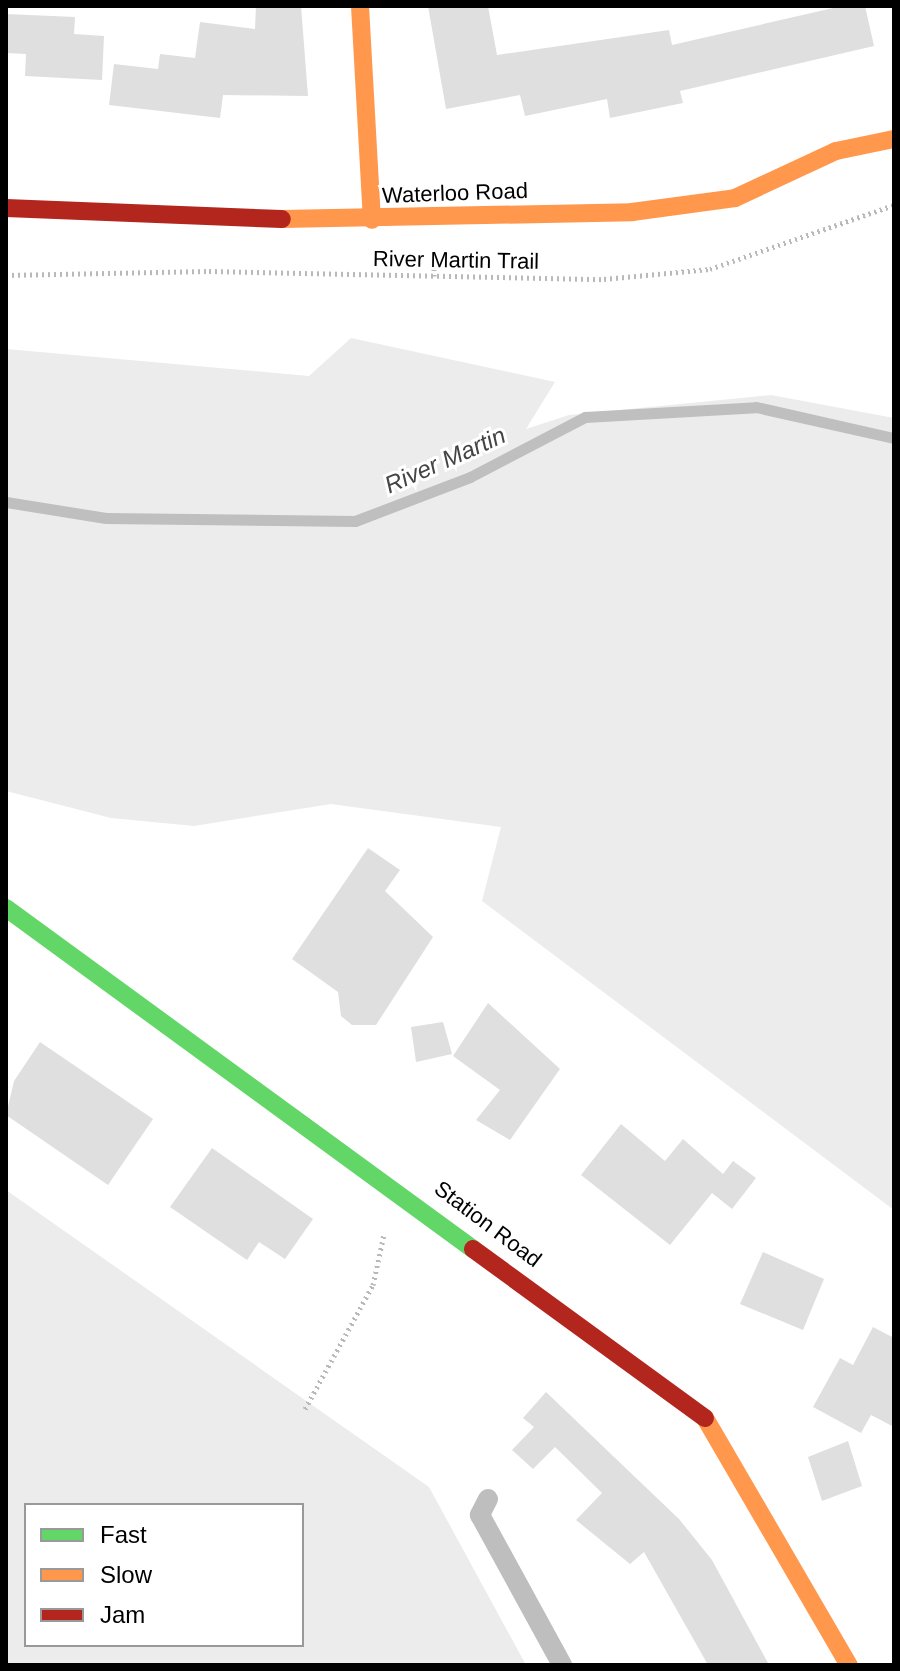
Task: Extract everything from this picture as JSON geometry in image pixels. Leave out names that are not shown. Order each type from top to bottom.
[{"type":"street","points":[[360,6],[372,220]]},
{"type":"street","name":"Waterloo Road","points":[[6,208],[106,217],[372,220],[632,212],[735,198],[836,151],[894,139]]},
{"type":"street","name":"Station Road","points":[[6,908],[705,1418],[849,1665]]},
{"type":"lane","points":[[488,1499],[480,1515],[562,1665]]},
{"type":"path","name":"River Martin Trail","points":[[6,275],[209,271],[604,279],[710,269],[894,205]]},
{"type":"path","points":[[305,1409],[373,1285],[387,1242],[378,1218]]},
{"type":"shaded area","points":[[351,338],[555,382],[526,429],[569,415],[771,395],[894,418],[894,1210],[482,901],[501,827],[331,804],[194,826],[111,818],[6,791],[6,349],[309,376]]},
{"type":"shaded area","points":[[6,1190],[429,1487],[526,1665],[6,1665]]},
{"type":"building","points":[[256,6],[301,6],[308,96],[223,95],[220,118],[109,105],[114,64],[158,69],[160,54],[195,58],[200,22],[255,29]]},
{"type":"building","points":[[428,6],[488,6],[497,55],[669,30],[672,45],[842,6],[865,6],[874,46],[680,91],[683,103],[610,118],[607,99],[525,116],[520,95],[446,109]]},
{"type":"building","points":[[6,14],[75,17],[74,34],[104,36],[102,80],[25,76],[26,54],[6,53]]},
{"type":"building","points":[[368,848],[400,870],[385,891],[433,937],[376,1025],[352,1025],[341,1016],[338,992],[292,959]]},
{"type":"building","points":[[488,1003],[560,1069],[510,1140],[476,1120],[500,1090],[453,1056]]},
{"type":"building","points":[[443,1022],[452,1054],[416,1062],[411,1027]]},
{"type":"building","points":[[40,1042],[153,1119],[108,1185],[6,1115],[14,1081]]},
{"type":"building","points":[[621,1124],[665,1161],[683,1139],[723,1174],[733,1161],[756,1178],[732,1209],[712,1193],[670,1245],[581,1175]]},
{"type":"building","points":[[212,1148],[313,1219],[285,1259],[259,1242],[247,1260],[170,1207]]},
{"type":"building","points":[[763,1252],[824,1279],[803,1330],[740,1304]]},
{"type":"building","points":[[873,1327],[894,1338],[894,1427],[871,1415],[861,1433],[813,1407],[840,1358],[853,1365]]},
{"type":"building","points":[[546,1392],[679,1519],[712,1560],[769,1665],[708,1665],[644,1552],[630,1564],[576,1520],[602,1493],[555,1447],[533,1469],[512,1450],[534,1427],[523,1418]]},
{"type":"building","points":[[848,1441],[862,1486],[822,1501],[808,1457]]},
{"type":"waterway","name":"River Martin","points":[[6,502],[106,518],[355,521],[470,477],[585,417],[756,407],[894,438]]},
{"type":"traffic: fast","points":[[6,908],[473,1249]]},
{"type":"traffic: slow","points":[[360,6],[372,220]]},
{"type":"traffic: slow","points":[[282,219],[632,212],[735,198],[836,151],[894,139]]},
{"type":"traffic: slow","points":[[705,1418],[849,1665]]},
{"type":"traffic: jam","points":[[6,208],[282,219]]},
{"type":"traffic: jam","points":[[473,1249],[705,1418]]}]
